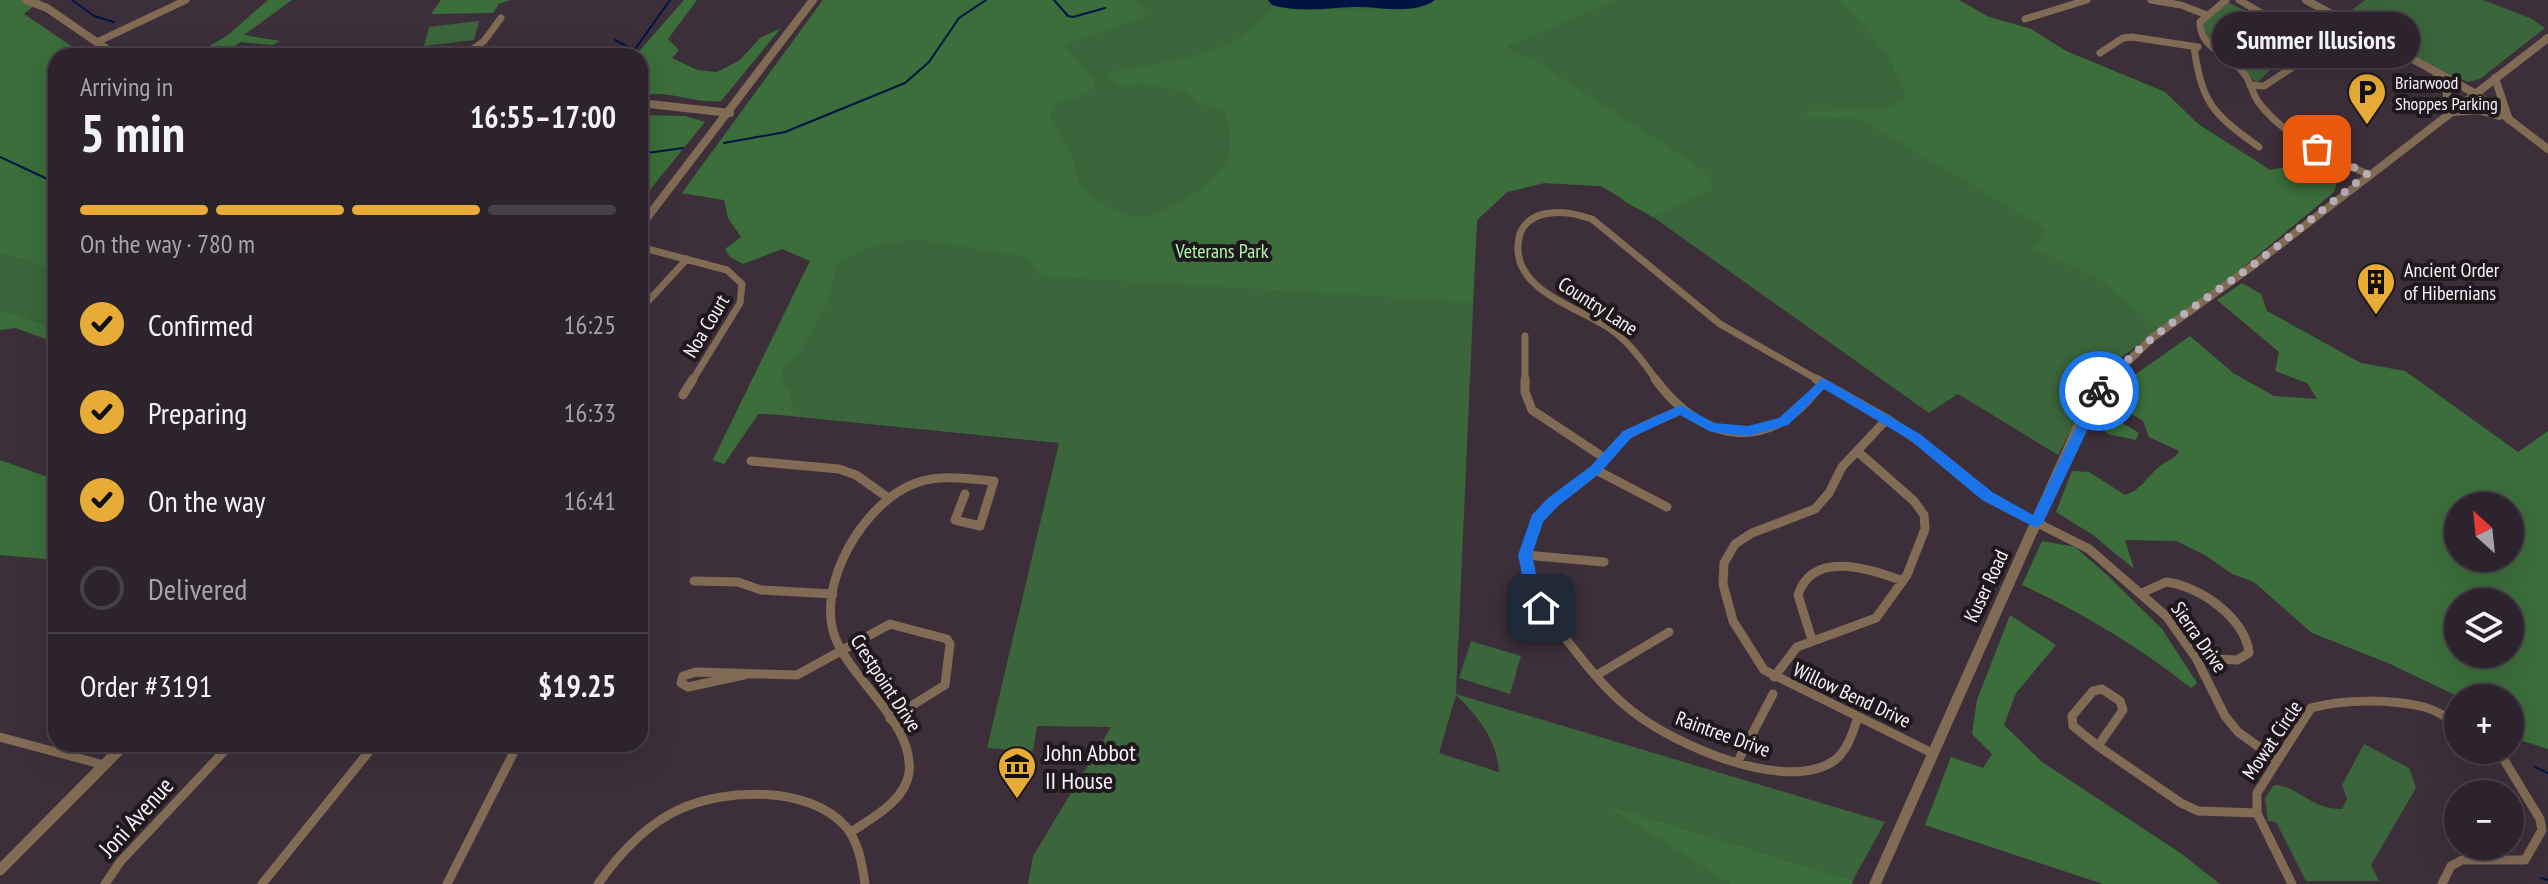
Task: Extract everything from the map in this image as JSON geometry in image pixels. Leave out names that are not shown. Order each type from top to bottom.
[{"type":"street","points":[[26,0],[47,8],[106,48]]},
{"type":"street","points":[[97,42],[186,0]]},
{"type":"street","points":[[648,217],[813,0]]},
{"type":"street","points":[[2025,19],[2087,0]]},
{"type":"street","points":[[2151,0],[2181,3],[2207,15]]},
{"type":"street","points":[[2226,0],[2200,22],[2199,30],[2209,46],[2239,68],[2260,105],[2296,136],[2367,174]]},
{"type":"street","points":[[2239,0],[2322,48],[2264,86],[2250,85]]},
{"type":"street","points":[[2307,0],[2473,95]]},
{"type":"street","points":[[2307,0],[2473,95],[2548,149]]},
{"type":"street","points":[[474,48],[484,41],[501,18]]},
{"type":"street","points":[[2100,53],[2123,38],[2132,37],[2194,47],[2209,46]]},
{"type":"street","name":"Kuser Road","points":[[1875,884],[2000,594],[2088,409],[2111,377],[2184,313],[2249,268],[2367,174],[2548,38]]},
{"type":"street","points":[[2194,47],[2200,85],[2205,95],[2235,129],[2259,147]]},
{"type":"street","points":[[2437,77],[2446,89],[2450,113],[2479,110],[2509,120]]},
{"type":"street","points":[[2495,78],[2509,120]]},
{"type":"street","points":[[648,104],[730,113]]},
{"type":"street","name":"Country Lane","points":[[1823,383],[1783,422],[1748,431],[1711,427],[1681,410],[1625,341],[1531,279],[1520,258],[1519,235],[1529,220],[1556,211],[1592,219],[1697,308],[1745,340],[1823,383],[1887,419],[1939,455],[1987,496],[2036,523]]},
{"type":"street","name":"Noa Court","points":[[648,249],[734,274],[743,291],[740,303],[683,395]]},
{"type":"street","points":[[648,301],[687,259]]},
{"type":"street","points":[[1525,336],[1527,402],[1539,416],[1606,459]]},
{"type":"street","points":[[1604,562],[1525,555],[1531,530],[1544,510],[1596,470],[1634,429],[1681,410]]},
{"type":"street","name":"Willow Bend Drive","points":[[1887,419],[1842,467],[1829,493],[1815,509],[1743,537],[1735,544],[1724,563],[1723,584],[1733,621],[1757,663],[1774,677],[1932,753]]},
{"type":"street","points":[[1774,677],[1791,653],[1812,640],[1876,618],[1903,581],[1925,529],[1924,515],[1914,501],[1857,451]]},
{"type":"street","points":[[751,461],[839,469],[856,475],[887,497],[928,478],[994,481],[980,526],[955,520],[965,494]]},
{"type":"street","points":[[1596,470],[1667,507]]},
{"type":"street","name":"Crestpoint Drive","points":[[851,832],[891,803],[909,775],[906,748],[890,719],[842,651],[831,625],[833,594],[850,539],[887,497]]},
{"type":"street","name":"Sierra Drive","points":[[2036,523],[2089,549],[2166,616],[2196,658],[2225,716],[2238,732],[2277,760]]},
{"type":"street","name":"Raintree Drive","points":[[1525,555],[1533,593],[1541,608],[1597,675],[1621,702],[1658,729],[1687,744],[1784,774],[1811,772],[1834,761],[1843,752],[1858,717]]},
{"type":"street","points":[[1812,640],[1798,595],[1799,588],[1808,578],[1853,564],[1903,581]]},
{"type":"street","points":[[694,581],[738,582],[761,590],[833,594]]},
{"type":"street","points":[[2142,593],[2166,582],[2180,584],[2234,618],[2250,647],[2249,653],[2237,660],[2196,658]]},
{"type":"street","points":[[744,675],[688,687],[681,683],[683,676],[696,672],[797,675],[890,624],[949,641],[943,688],[890,719]]},
{"type":"street","points":[[1597,675],[1669,632]]},
{"type":"street","points":[[2098,746],[2123,710],[2120,701],[2102,689],[2093,691],[2072,716],[2073,726],[2080,733],[2098,746],[2181,803],[2198,811],[2257,813]]},
{"type":"street","points":[[1738,761],[1773,694]]},
{"type":"street","name":"Mowat Circle","points":[[2292,884],[2257,813],[2257,793],[2311,708],[2318,705],[2418,706],[2444,716]]},
{"type":"street","points":[[0,737],[48,748]]},
{"type":"street","points":[[62,752],[104,765]]},
{"type":"street","points":[[0,870],[117,752]]},
{"type":"street","name":"Joni Avenue","points":[[105,884],[120,862],[223,752]]},
{"type":"street","points":[[262,884],[369,752]]},
{"type":"street","points":[[447,884],[514,752]]},
{"type":"street","points":[[2442,884],[2451,866],[2462,860],[2525,860],[2542,830],[2540,819],[2507,764]]},
{"type":"street","points":[[598,884],[618,856],[649,827],[682,808],[718,795],[755,793],[814,805],[838,818],[851,832],[861,852],[865,884]]},
{"type":"green space","points":[[0,0],[41,0],[24,14],[74,48],[48,48],[48,268],[0,253]]},
{"type":"green space","points":[[268,0],[292,0],[244,35],[280,41],[273,45],[240,42],[232,48],[206,48],[228,35]]},
{"type":"green space","points":[[441,0],[511,0],[499,4],[493,13],[431,14]]},
{"type":"green space","points":[[684,0],[697,0],[668,39],[679,50],[672,58],[697,70],[717,72],[740,60],[760,38],[781,28],[721,101],[648,95],[648,48],[642,48]]},
{"type":"green space","name":"Veterans Park","points":[[823,0],[1959,0],[1989,17],[2031,29],[2066,51],[2165,92],[2198,124],[2321,203],[2231,277],[2119,359],[2096,382],[2058,455],[1958,394],[1929,413],[1612,190],[1601,186],[1544,183],[1507,192],[1477,220],[1456,694],[1885,822],[1853,880],[1610,806],[1729,884],[1028,884],[1033,856],[1111,727],[1037,726],[1033,751],[987,748],[1059,443],[759,413],[724,464],[713,460],[810,261],[728,218],[724,200],[682,193]],"holes":[[[1456,695],[1490,739],[1499,772],[1439,753]]]},
{"type":"green space","points":[[823,0],[1135,0],[1146,13],[1142,18],[1065,45],[1095,81],[1085,94],[1057,103],[1050,116],[1073,158],[1080,187],[1113,210],[1135,217],[1147,216],[1177,204],[1193,195],[1219,172],[1231,147],[1225,110],[1197,103],[1183,91],[1139,84],[1120,87],[1107,73],[1198,55],[1220,47],[1258,23],[1272,5],[1356,10],[1406,7],[1435,0],[1616,0],[1508,46],[1513,54],[1531,58],[1705,172],[1713,189],[1652,217],[1601,186],[1544,183],[1507,192],[1477,220],[1472,302],[1040,276],[1025,257],[915,239],[869,247],[837,263],[825,308],[797,355],[785,365],[780,380],[790,393],[794,415],[758,414],[724,464],[713,460],[810,261],[782,249],[743,264],[730,257],[725,249],[741,237],[728,218],[725,200],[682,193]]},
{"type":"green space","points":[[1839,0],[1959,0],[1989,17],[2031,29],[2066,51],[2165,92],[2198,124],[2270,170],[2306,163],[2330,169],[2339,175],[2334,192],[2231,277],[2159,329],[2102,281],[2033,248],[2046,229],[1860,119],[1807,117],[1807,111],[1883,110],[1906,97],[1888,54]]},
{"type":"green space","points":[[2365,0],[2483,0],[2530,18],[2545,28],[2480,79],[2469,82],[2453,77],[2344,16]]},
{"type":"green space","points":[[2228,2],[2275,26],[2269,33],[2275,47],[2290,59],[2274,66],[2257,83],[2202,35],[2205,18]]},
{"type":"green space","points":[[479,21],[474,40],[424,46],[429,27]]},
{"type":"green space","points":[[648,115],[685,116],[705,122],[648,192]]},
{"type":"green space","points":[[0,253],[48,268],[48,325],[0,309]]},
{"type":"green space","points":[[2242,283],[2261,294],[2267,311],[2361,363],[2405,371],[2518,452],[2548,431],[2548,749],[2524,741],[2524,684],[2444,684],[2444,690],[2388,663],[2312,633],[2254,582],[2232,574],[2205,555],[2176,541],[2125,540],[2134,569],[2093,535],[2056,512],[2072,471],[2089,472],[2125,495],[2140,486],[2179,451],[2149,437],[2143,421],[2130,413],[2121,422],[2139,433],[2136,440],[2108,434],[2096,422],[2112,390],[2122,382],[2190,336],[2233,373],[2274,396],[2317,399],[2307,383],[2275,371],[2279,352],[2217,300]]},
{"type":"green space","points":[[0,309],[48,325],[48,340],[16,328],[0,330]]},
{"type":"green space","points":[[0,460],[48,477],[48,559],[0,555]]},
{"type":"green space","points":[[2042,541],[2075,547],[2106,574],[2162,629],[2197,683],[2191,688],[2110,631],[2022,585]]},
{"type":"green space","points":[[2010,615],[2056,645],[2016,693],[2004,725],[2042,762],[2179,852],[2220,884],[2103,884],[1925,825],[1951,757],[1983,768],[1992,754],[1972,734],[1977,700]]},
{"type":"green space","points":[[1471,641],[1521,656],[1510,694],[1459,678]]},
{"type":"green space","points":[[2364,744],[2409,768],[2416,788],[2371,865],[2379,881],[2306,881],[2276,822],[2268,821],[2265,798],[2274,785],[2283,786],[2313,802],[2342,809],[2347,799],[2342,785]]},
{"type":"green space","points":[[1607,805],[1853,880],[1852,884],[1729,884]]},
{"type":"water","points":[[1268,0],[1435,0],[1407,9],[1303,9],[1272,5]]},
{"type":"waterway","points":[[72,0],[94,16],[114,22]]},
{"type":"waterway","points":[[636,48],[670,0]]},
{"type":"waterway","points":[[724,143],[785,132],[905,83],[929,62],[959,18],[986,0]]},
{"type":"waterway","points":[[1054,0],[1068,16],[1073,17],[1105,8]]},
{"type":"waterway","points":[[615,40],[630,48]]},
{"type":"waterway","points":[[648,153],[683,148]]},
{"type":"waterway","points":[[0,157],[48,179]]},
{"type":"waterway","points":[[2535,767],[2548,773]]},
{"type":"waterway","points":[[2541,878],[2548,880]]},
{"type":"way so far","points":[[2099,391],[2125,363],[2184,313],[2249,268],[2367,174],[2317,149]]},
{"type":"place","name":"Briarwood Shoppes Parking","points":[[2367,126]]},
{"type":"place","name":"Summer Illusions","points":[[2317,149]]},
{"type":"place","name":"Ancient Order of Hibernians","points":[[2376,316]]},
{"type":"place","name":"John Abbot II House","points":[[1017,800]]},
{"type":"route","points":[[1541,608],[1525,566],[1527,541],[1537,519],[1553,502],[1596,470],[1634,429],[1681,410],[1711,427],[1748,431],[1783,422],[1823,383],[1915,437],[1987,496],[2036,523],[2099,391]]}]
